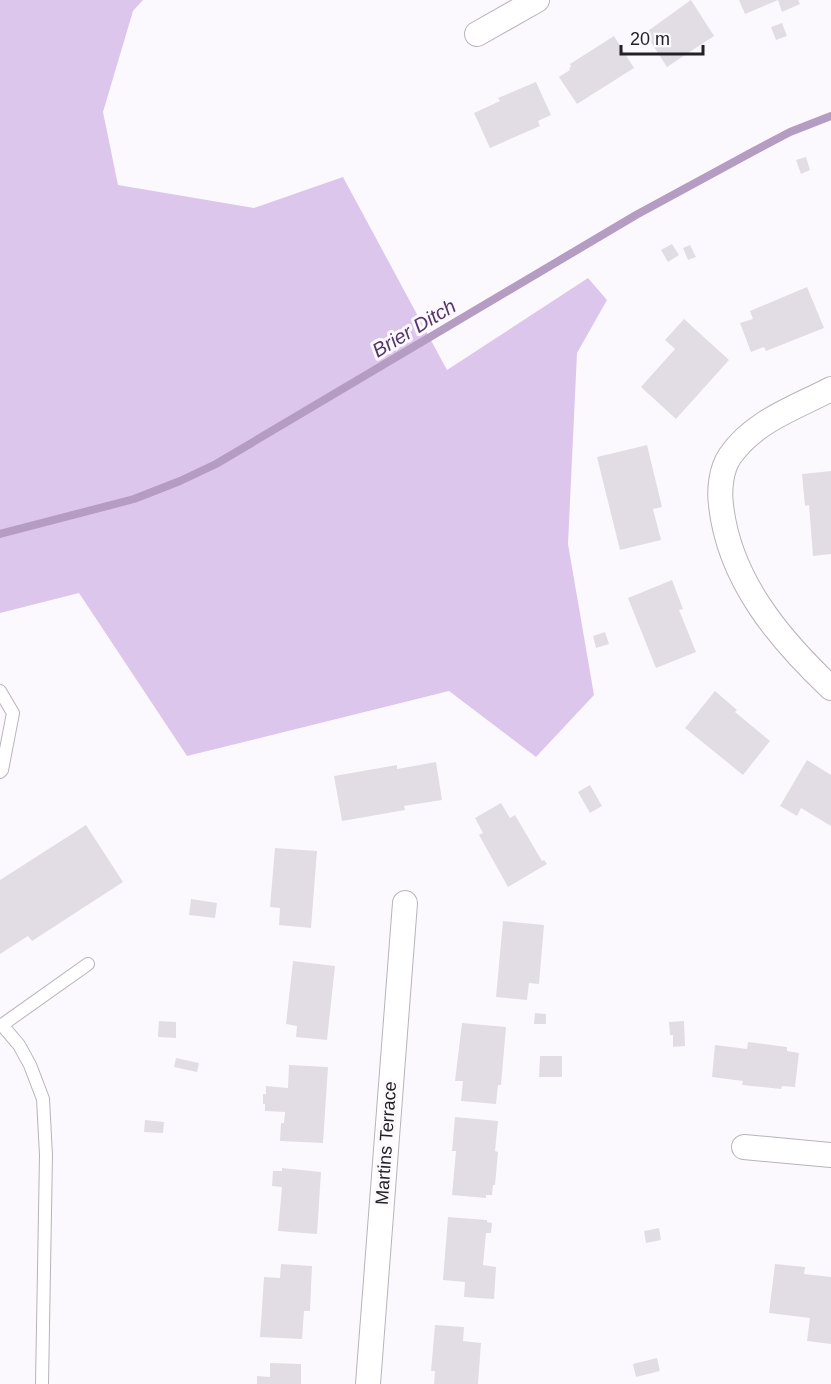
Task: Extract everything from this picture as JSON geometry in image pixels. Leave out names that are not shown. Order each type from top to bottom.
[{"type":"street","points":[[477,34],[537,0]]},
{"type":"street","points":[[831,389],[768,420],[746,437],[728,458],[722,476],[720,496],[728,542],[738,570],[763,613],[805,663],[831,688]]},
{"type":"street","name":"Martins Terrace","points":[[368,1384],[405,903]]},
{"type":"street","points":[[744,1147],[831,1155]]},
{"type":"lane","points":[[0,691],[13,713],[0,772]]},
{"type":"lane","points":[[42,1384],[46,1155],[43,1100],[30,1065],[19,1045],[1,1025],[88,964]]},
{"type":"shaded area","points":[[0,0],[143,0],[133,11],[103,112],[118,185],[254,208],[343,177],[447,370],[588,278],[607,300],[577,353],[568,544],[594,695],[536,757],[449,691],[187,756],[79,593],[0,613]]},
{"type":"building","points":[[691,0],[714,36],[667,67],[645,33]]},
{"type":"building","points":[[739,0],[778,0],[745,14]]},
{"type":"building","points":[[778,0],[798,0],[800,4],[782,12]]},
{"type":"building","points":[[782,23],[787,36],[776,40],[771,27]]},
{"type":"building","points":[[614,36],[634,68],[577,104],[559,77],[570,70],[570,64]]},
{"type":"building","points":[[536,82],[551,115],[538,121],[540,126],[490,148],[474,113],[500,101],[498,98]]},
{"type":"building","points":[[806,157],[810,170],[801,174],[796,160]]},
{"type":"building","points":[[672,244],[679,255],[668,262],[661,250]]},
{"type":"building","points":[[690,245],[696,257],[688,260],[683,248]]},
{"type":"building","points":[[807,287],[824,328],[766,351],[764,347],[751,352],[740,323],[753,319],[750,311]]},
{"type":"building","points":[[684,319],[729,360],[676,419],[641,387],[675,349],[665,340]]},
{"type":"building","points":[[647,445],[662,507],[653,509],[661,540],[620,550],[597,457]]},
{"type":"building","points":[[831,471],[831,554],[813,556],[809,505],[805,506],[802,474]]},
{"type":"building","points":[[672,580],[683,609],[679,610],[696,652],[656,668],[628,598]]},
{"type":"building","points":[[605,632],[609,644],[596,648],[593,636]]},
{"type":"building","points":[[715,691],[737,710],[735,712],[770,741],[743,775],[685,728]]},
{"type":"building","points":[[807,760],[831,775],[831,826],[801,808],[797,816],[780,806]]},
{"type":"building","points":[[436,762],[442,800],[404,806],[405,810],[342,821],[334,776],[397,765],[397,769]]},
{"type":"building","points":[[590,785],[602,806],[590,813],[578,792]]},
{"type":"building","points":[[501,803],[510,818],[515,815],[542,861],[544,860],[547,864],[508,887],[479,835],[483,833],[475,818]]},
{"type":"building","points":[[86,825],[123,882],[32,941],[28,936],[0,954],[0,880]]},
{"type":"building","points":[[275,848],[317,851],[311,928],[279,925],[280,908],[270,907]]},
{"type":"building","points":[[191,899],[217,903],[215,918],[189,915]]},
{"type":"building","points":[[503,921],[544,925],[539,984],[529,983],[527,1000],[496,997]]},
{"type":"building","points":[[293,961],[335,966],[327,1040],[296,1037],[297,1026],[286,1024]]},
{"type":"building","points":[[535,1013],[546,1014],[546,1024],[534,1024]]},
{"type":"building","points":[[159,1021],[176,1022],[176,1038],[158,1037]]},
{"type":"building","points":[[684,1021],[685,1046],[673,1047],[673,1035],[670,1035],[669,1022]]},
{"type":"building","points":[[462,1023],[506,1027],[501,1085],[498,1085],[496,1104],[461,1101],[463,1081],[455,1081]]},
{"type":"building","points":[[748,1042],[787,1047],[787,1051],[799,1053],[795,1087],[782,1086],[781,1089],[742,1085],[743,1081],[712,1077],[715,1045],[747,1049]]},
{"type":"building","points":[[540,1056],[562,1056],[562,1077],[539,1077]]},
{"type":"building","points":[[176,1058],[199,1063],[197,1072],[174,1067]]},
{"type":"building","points":[[289,1065],[328,1067],[323,1143],[280,1141],[281,1123],[284,1123],[285,1112],[265,1111],[263,1094],[266,1094],[266,1086],[288,1088]]},
{"type":"building","points":[[455,1117],[498,1121],[495,1185],[493,1185],[492,1195],[486,1195],[486,1198],[452,1195],[456,1151],[452,1151]]},
{"type":"building","points":[[145,1120],[164,1122],[163,1133],[144,1132]]},
{"type":"building","points":[[282,1168],[321,1172],[317,1234],[278,1231],[282,1187],[272,1186],[273,1171],[282,1171]]},
{"type":"building","points":[[448,1217],[487,1220],[492,1223],[491,1233],[486,1233],[483,1265],[496,1267],[494,1299],[464,1297],[465,1282],[443,1280]]},
{"type":"building","points":[[659,1228],[661,1240],[646,1243],[644,1231]]},
{"type":"building","points":[[281,1264],[312,1266],[310,1311],[304,1311],[302,1339],[260,1337],[264,1277],[280,1278]]},
{"type":"building","points":[[775,1264],[805,1267],[804,1274],[831,1277],[831,1344],[807,1341],[810,1318],[769,1313]]},
{"type":"building","points":[[435,1325],[464,1327],[463,1341],[481,1343],[478,1384],[434,1384],[435,1371],[431,1371]]},
{"type":"building","points":[[657,1358],[660,1371],[636,1377],[633,1364]]},
{"type":"building","points":[[270,1363],[301,1364],[301,1384],[257,1384],[257,1376],[270,1377]]},
{"type":"waterway","name":"Brier Ditch","points":[[0,534],[134,499],[216,464],[636,215],[790,132],[831,116]]}]
